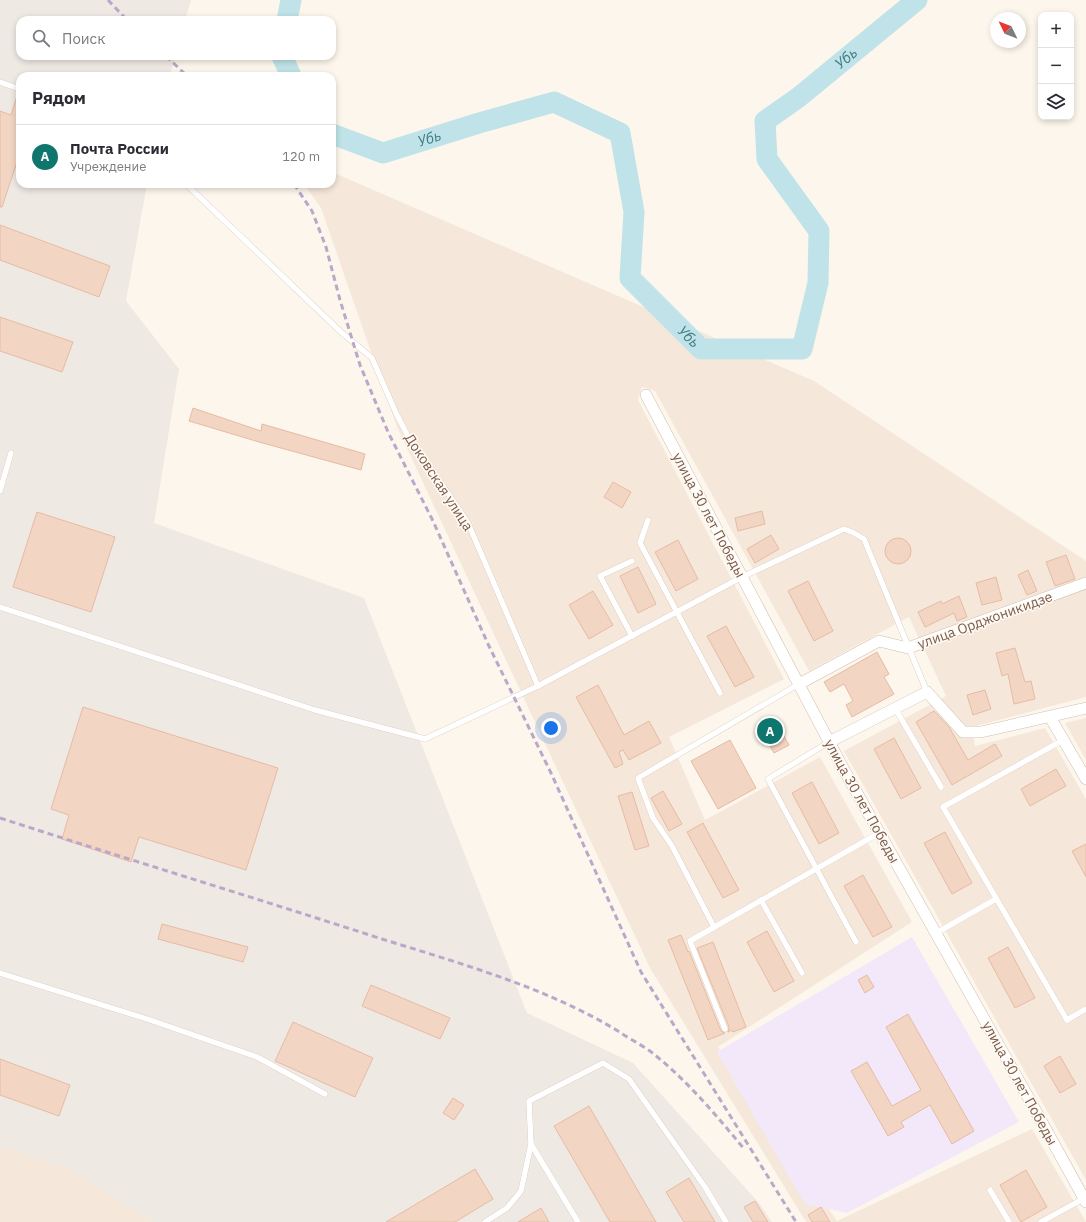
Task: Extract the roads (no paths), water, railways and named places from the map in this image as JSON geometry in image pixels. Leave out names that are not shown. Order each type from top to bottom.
[{"type":"street","name":"улица 30 лет Победы","points":[[646,395],[829,742],[1085,1199]]},
{"type":"street","name":"улица Орджоникидзе","points":[[798,684],[879,642],[908,648],[1086,583]]},
{"type":"street","points":[[829,742],[927,692],[963,732],[981,732],[1086,708]]},
{"type":"street","points":[[1050,717],[1086,779]]},
{"type":"lane","points":[[0,82],[16,88]]},
{"type":"lane","name":"Доковская улица","points":[[190,188],[341,332],[372,358],[396,414],[415,450],[443,486],[468,523],[538,686]]},
{"type":"lane","points":[[0,491],[11,453]]},
{"type":"lane","points":[[648,520],[640,543],[720,693]]},
{"type":"lane","points":[[0,607],[315,710],[425,739],[538,686],[742,577],[844,529],[864,538],[927,692]]},
{"type":"lane","points":[[632,561],[600,576],[632,636]]},
{"type":"lane","points":[[714,927],[672,846],[653,818],[638,778],[798,684]]},
{"type":"lane","points":[[895,708],[941,787]]},
{"type":"lane","points":[[1063,740],[943,807],[1067,1020],[1086,1010]]},
{"type":"lane","points":[[829,742],[768,779],[856,942]]},
{"type":"lane","points":[[725,1029],[690,941],[879,833]]},
{"type":"lane","points":[[936,932],[996,899]]},
{"type":"lane","points":[[761,900],[802,973]]},
{"type":"lane","points":[[0,974],[144,1018],[257,1057],[325,1094]]},
{"type":"lane","points":[[485,1222],[507,1208],[521,1191],[531,1144],[529,1101],[603,1063],[629,1079],[705,1187],[726,1222]]},
{"type":"lane","points":[[531,1144],[578,1222]]},
{"type":"lane","points":[[990,1190],[1009,1222]]},
{"type":"lane","points":[[1041,1222],[1085,1199]]},
{"type":"waterway","name":"Убь","points":[[288,16],[291,0]]},
{"type":"waterway","name":"Убь","points":[[336,135],[383,153],[479,123],[554,102],[620,133],[634,212],[630,278],[701,349],[802,349],[818,283],[819,231],[767,159],[765,121],[799,97],[917,0]]},
{"type":"waterway","name":"Убь","points":[[284,60],[289,72]]},
{"type":"railway","points":[[108,0],[123,16]]},
{"type":"railway","points":[[170,60],[183,72]]},
{"type":"railway","points":[[297,188],[312,211],[326,247],[340,300],[360,365],[388,432],[433,521],[488,644],[551,773],[641,972],[796,1222]]},
{"type":"railway","points":[[0,818],[473,967],[562,1002],[590,1015],[650,1051],[688,1085],[745,1150]]},
{"type":"place","name":"Почта России","points":[[770,731]]}]
